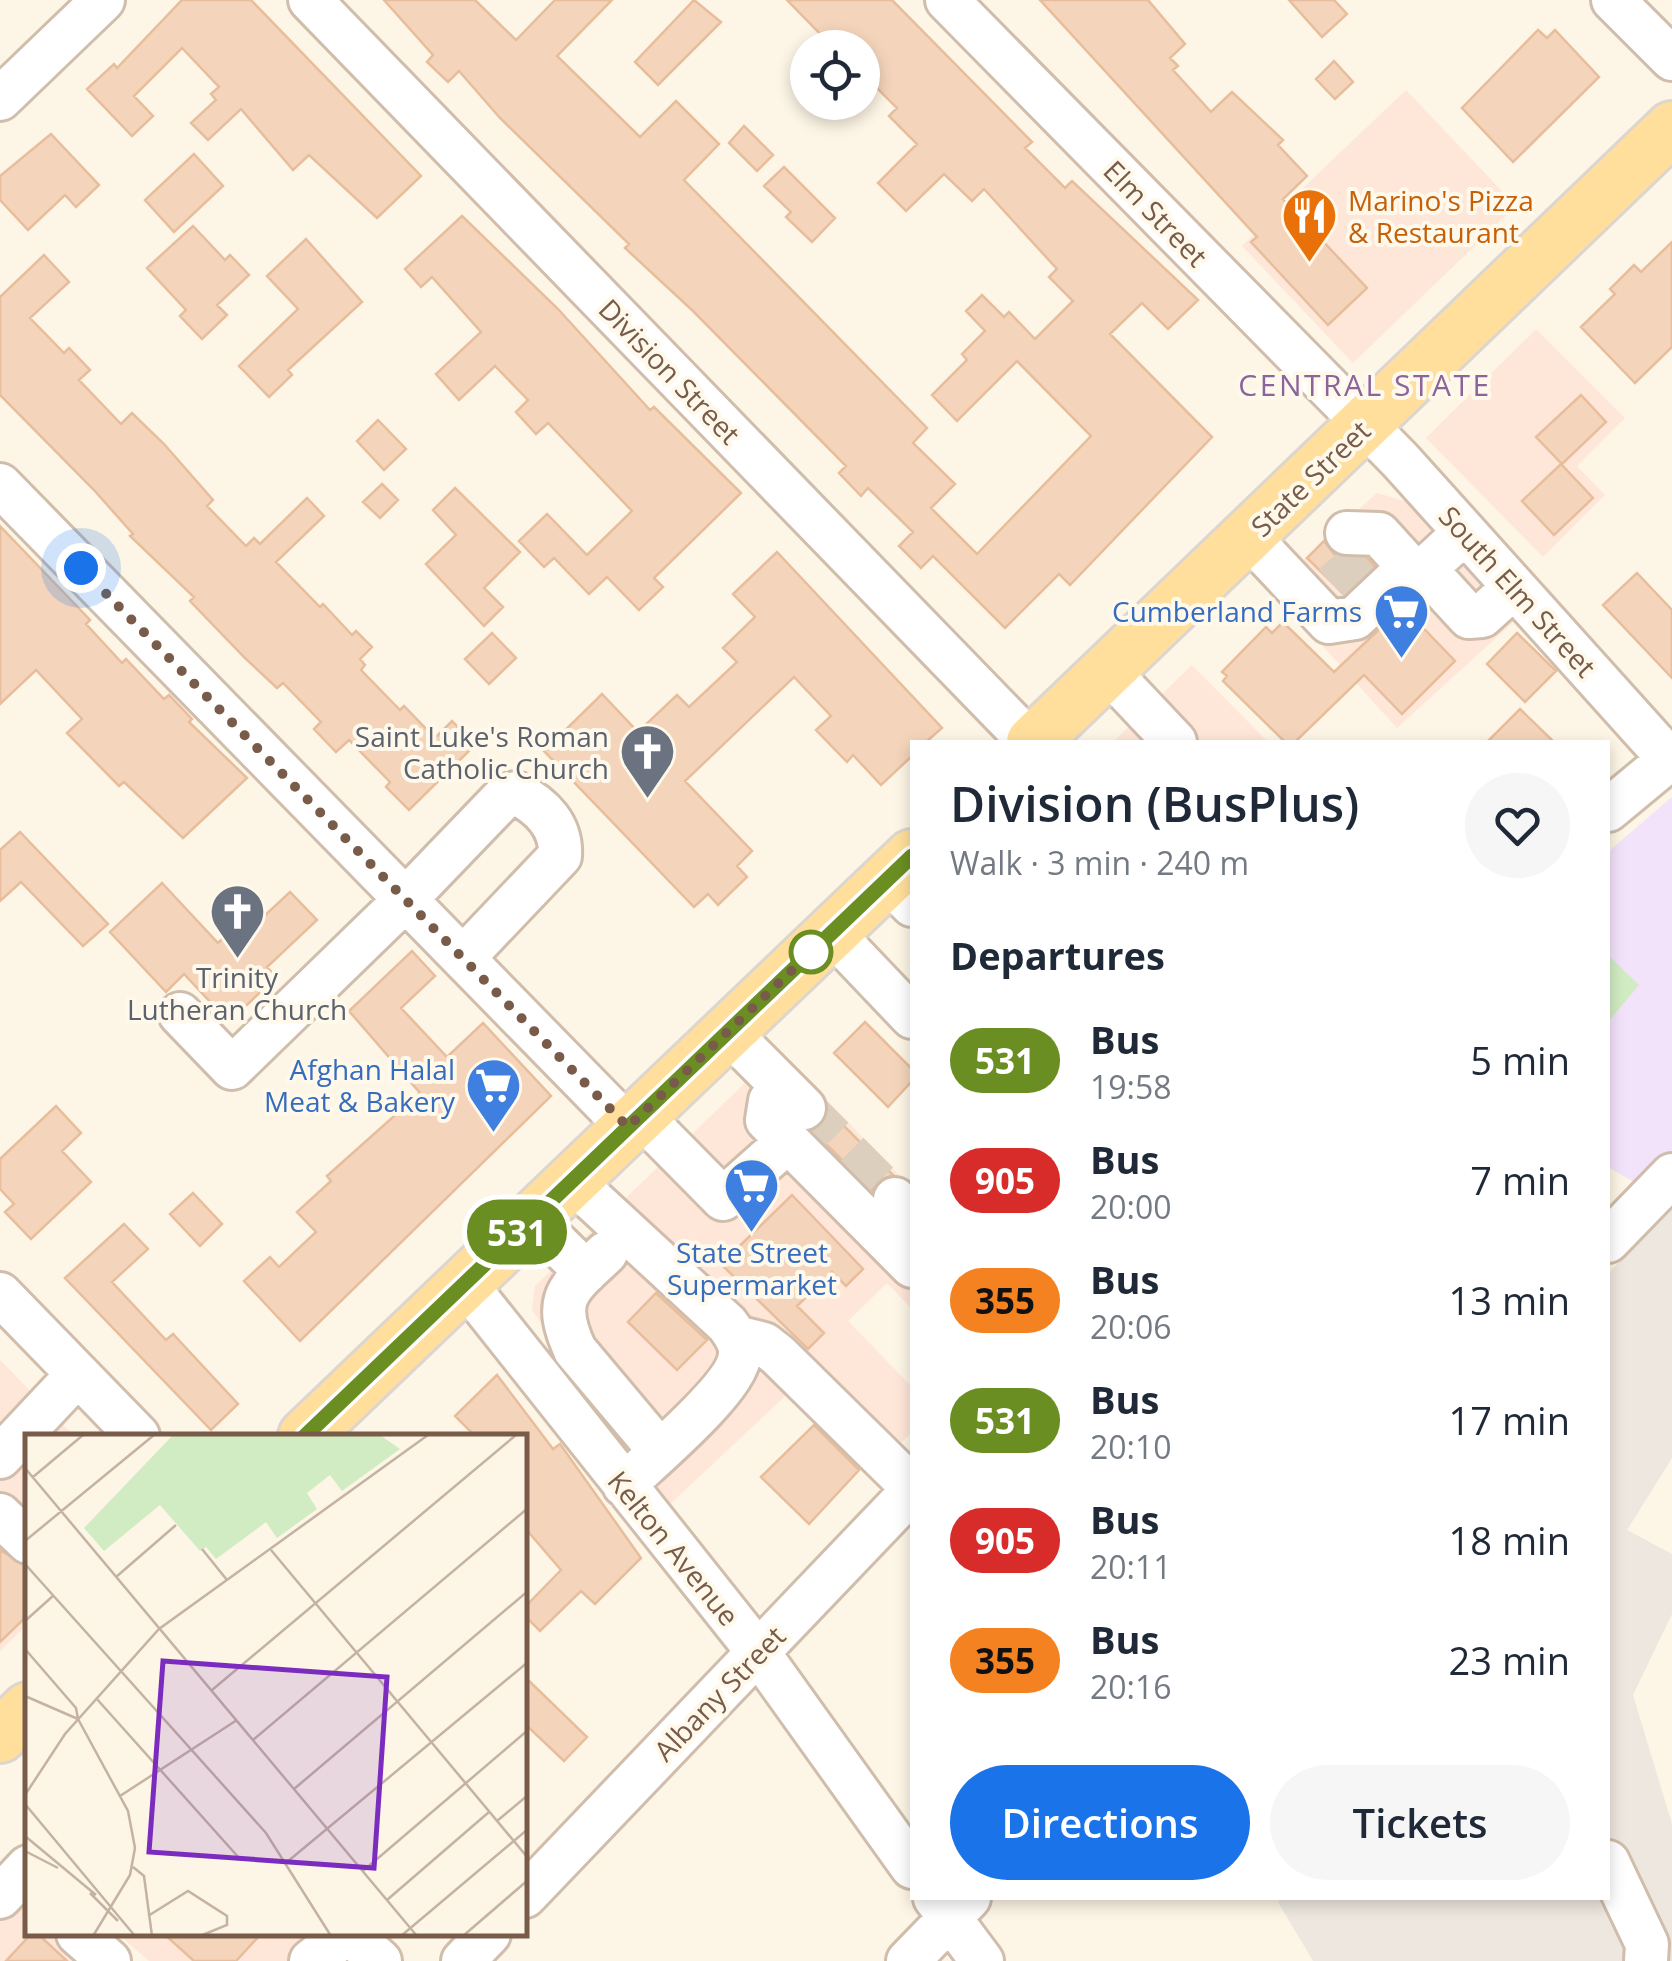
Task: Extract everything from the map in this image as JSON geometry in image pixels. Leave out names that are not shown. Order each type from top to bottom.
[{"type":"main road","name":"State Street","points":[[1033,740],[1672,128]]},
{"type":"main road","points":[[307,1434],[832,932],[904,880]]},
{"type":"main road","points":[[0,1736],[25,1712]]},
{"type":"street","points":[[0,99],[103,0]]},
{"type":"street","name":"Division Street","points":[[310,0],[1029,740]]},
{"type":"street","name":"Elm Street","points":[[948,0],[1365,426]]},
{"type":"street","points":[[1613,0],[1672,58]]},
{"type":"street","name":"South Elm Street","points":[[1365,426],[1671,758]]},
{"type":"street","points":[[0,485],[462,958],[634,1121],[723,1199],[794,1114]]},
{"type":"street","points":[[1248,536],[1315,583],[1329,622],[1355,618],[1466,532]]},
{"type":"street","points":[[1360,540],[1379,534],[1470,617],[1482,616],[1514,586]]},
{"type":"street","points":[[1108,671],[1157,736]]},
{"type":"street","points":[[1610,808],[1671,758]]},
{"type":"street","points":[[180,1014],[232,1068],[405,900],[505,796],[516,792],[540,809],[561,836],[560,856],[462,958]]},
{"type":"street","points":[[832,932],[910,1014]]},
{"type":"street","points":[[728,1032],[910,1263]]},
{"type":"street","points":[[1610,1239],[1672,1175]]},
{"type":"street","points":[[571,1180],[736,1337],[764,1344],[778,1355],[910,1487]]},
{"type":"street","points":[[532,1218],[596,1263],[565,1292],[562,1313],[575,1350],[660,1450]]},
{"type":"street","name":"Kelton Avenue","points":[[464,1282],[758,1652],[910,1864]]},
{"type":"street","points":[[9,1320],[78,1374],[136,1434]]},
{"type":"street","points":[[624,1486],[737,1368],[740,1351],[736,1337]]},
{"type":"street","points":[[540,1380],[575,1350]]},
{"type":"street","points":[[0,1457],[78,1374]]},
{"type":"street","name":"Albany Street","points":[[528,1893],[910,1491]]},
{"type":"street","points":[[0,1514],[25,1539]]},
{"type":"street","points":[[1610,1866],[1647,1944],[1646,1961]]},
{"type":"street","points":[[908,1961],[951,1904],[982,1961]]},
{"type":"street","points":[[80,1936],[108,1961]]},
{"type":"street","points":[[463,1961],[487,1936]]},
{"type":"street","points":[[322,1946],[380,1961]]},
{"type":"shaded area","points":[[1406,90],[1516,206],[1353,363],[1242,246]]},
{"type":"shaded area","points":[[1536,329],[1625,418],[1577,466],[1605,495],[1543,557],[1426,438]]},
{"type":"shaded area","points":[[1377,493],[1418,505],[1520,616],[1397,728],[1271,589]]},
{"type":"shaded area","points":[[1192,665],[1266,740],[1115,740]]},
{"type":"shaded area","points":[[1672,797],[1672,1204],[1610,1168],[1610,850]]},
{"type":"shaded area","points":[[779,1050],[910,1187],[910,1307],[887,1283],[848,1321],[910,1385],[910,1434],[877,1467],[797,1385],[668,1506],[532,1310],[535,1286]]},
{"type":"shaded area","points":[[1672,1205],[1672,1458],[1627,1530],[1672,1554],[1672,1614],[1633,1695],[1672,1824],[1672,1961],[1313,1961],[1280,1900],[1610,1900],[1610,1272]]},
{"type":"shaded area","points":[[0,1360],[72,1434],[25,1434],[25,1627],[0,1651]]},
{"type":"shaded area","points":[[0,1888],[25,1911],[25,1936],[53,1936],[81,1961],[0,1961]]},
{"type":"shaded area","points":[[120,1936],[303,1936],[328,1961],[149,1961]]},
{"type":"green space","points":[[1610,957],[1639,985],[1610,1020]]},
{"type":"building","points":[[182,0],[251,0],[421,176],[377,218],[309,155],[293,170],[241,109],[208,140],[191,123],[216,100],[211,94],[219,87],[182,48],[134,96],[153,116],[132,136],[87,89],[114,64],[117,68]]},
{"type":"building","points":[[384,0],[475,0],[516,40],[555,0],[612,0],[557,56],[640,137],[676,101],[719,144],[684,180],[927,428],[913,443],[955,484],[931,508],[977,554],[1091,436],[1017,361],[957,421],[932,395],[967,360],[962,354],[985,331],[966,311],[982,295],[1004,317],[1009,312],[1035,339],[1073,301],[1049,277],[1057,269],[984,189],[972,201],[944,174],[906,211],[878,183],[917,144],[889,116],[897,108],[880,91],[880,30],[816,30],[787,0],[892,0],[1032,142],[1025,148],[1065,188],[1072,181],[1198,300],[1168,329],[1142,303],[1110,334],[1212,437],[1070,585],[1059,574],[1005,628],[933,556],[921,568],[899,546],[913,532],[868,488],[861,496],[839,473],[846,466],[625,248],[629,244],[500,118],[459,71],[448,82],[427,62],[433,55]]},
{"type":"building","points":[[694,0],[721,22],[658,85],[635,62]]},
{"type":"building","points":[[1040,0],[1148,0],[1185,44],[1170,58],[1178,66],[1173,70],[1211,112],[1232,92],[1283,140],[1278,145],[1307,176],[1283,199],[1367,288],[1328,325],[1251,242],[1257,237]]},
{"type":"building","points":[[1289,0],[1334,0],[1347,14],[1322,37]]},
{"type":"building","points":[[1538,30],[1547,38],[1555,30],[1599,77],[1513,162],[1462,108]]},
{"type":"building","points":[[1334,61],[1353,82],[1335,99],[1316,79]]},
{"type":"building","points":[[744,126],[773,155],[757,171],[729,143]]},
{"type":"building","points":[[51,134],[99,185],[76,207],[65,195],[28,230],[0,200],[0,176]]},
{"type":"building","points":[[194,154],[223,186],[174,232],[145,200]]},
{"type":"building","points":[[784,167],[835,218],[812,242],[786,217],[791,212],[764,186]]},
{"type":"building","points":[[462,216],[558,309],[650,410],[654,407],[741,493],[654,578],[663,587],[639,610],[607,577],[589,594],[554,558],[544,567],[519,541],[547,514],[587,555],[632,511],[548,423],[536,434],[516,412],[528,400],[495,366],[459,400],[436,374],[481,332],[432,277],[421,287],[405,269]]},
{"type":"building","points":[[193,226],[225,260],[230,255],[249,275],[217,305],[227,315],[202,339],[180,316],[186,310],[147,268]]},
{"type":"building","points":[[306,239],[362,302],[288,370],[292,375],[269,397],[239,366],[298,309],[267,276]]},
{"type":"building","points":[[1672,242],[1672,347],[1635,383],[1581,327],[1615,294],[1610,289],[1634,265],[1641,272]]},
{"type":"building","points":[[44,255],[69,282],[30,318],[64,353],[69,348],[90,370],[79,380],[121,424],[132,413],[164,444],[213,500],[207,506],[246,546],[254,538],[260,544],[307,498],[324,516],[276,562],[320,607],[323,604],[352,635],[356,631],[372,647],[360,659],[365,665],[361,670],[400,710],[404,706],[435,738],[452,721],[475,745],[409,810],[386,787],[390,782],[349,740],[336,752],[314,729],[321,722],[283,683],[277,688],[245,658],[190,601],[194,597],[130,536],[133,534],[94,490],[0,395],[0,297]]},
{"type":"building","points":[[1581,395],[1606,422],[1562,464],[1536,437]]},
{"type":"building","points":[[378,420],[406,449],[384,470],[357,441]]},
{"type":"building","points":[[1561,464],[1593,498],[1554,535],[1522,501]]},
{"type":"building","points":[[382,484],[398,500],[380,518],[363,502]]},
{"type":"building","points":[[455,488],[520,552],[484,588],[503,607],[484,626],[426,564],[456,535],[433,510]]},
{"type":"building","points":[[0,526],[90,620],[86,624],[122,663],[126,659],[164,699],[169,695],[192,719],[189,722],[247,778],[183,838],[124,782],[119,786],[67,733],[82,719],[36,670],[0,704]]},
{"type":"building","points":[[1324,541],[1335,555],[1368,559],[1374,566],[1344,594],[1307,558]]},
{"type":"building","points":[[777,552],[942,728],[928,740],[910,740],[910,758],[881,785],[853,755],[847,762],[816,730],[831,716],[794,677],[685,781],[752,851],[737,866],[747,877],[718,905],[708,894],[694,907],[544,751],[602,694],[638,732],[677,695],[689,707],[737,662],[723,648],[755,617],[733,594]]},
{"type":"building","points":[[1637,573],[1672,610],[1672,678],[1603,605]]},
{"type":"building","points":[[1403,607],[1455,661],[1402,714],[1364,675],[1297,740],[1283,740],[1223,681],[1227,676],[1222,672],[1266,627],[1272,633],[1283,622],[1334,672]]},
{"type":"building","points":[[492,633],[516,658],[489,684],[465,659]]},
{"type":"building","points":[[1517,633],[1556,671],[1525,702],[1487,664]]},
{"type":"building","points":[[1520,709],[1552,740],[1489,740]]},
{"type":"building","points":[[20,832],[108,924],[83,946],[21,882],[0,901],[0,850]]},
{"type":"building","points":[[162,883],[218,943],[252,911],[260,920],[290,892],[317,920],[267,967],[276,977],[229,1022],[184,974],[166,992],[110,932]]},
{"type":"building","points":[[412,951],[435,976],[401,1008],[447,1057],[483,1023],[551,1096],[300,1341],[244,1281],[270,1257],[279,1267],[316,1232],[297,1212],[331,1181],[327,1176],[420,1093],[349,1011]]},
{"type":"building","points":[[865,1022],[910,1067],[910,1083],[888,1107],[834,1053]]},
{"type":"building","points":[[56,1106],[81,1133],[62,1151],[91,1182],[31,1239],[5,1212],[14,1204],[0,1189],[0,1159]]},
{"type":"building","points":[[828,1110],[893,1175],[878,1181],[872,1190],[813,1131],[822,1125]]},
{"type":"building","points":[[193,1193],[222,1224],[200,1246],[170,1214]]},
{"type":"building","points":[[792,1195],[863,1269],[846,1286],[832,1272],[797,1306],[824,1333],[808,1349],[721,1264]]},
{"type":"building","points":[[124,1224],[148,1249],[112,1282],[166,1340],[173,1334],[238,1404],[211,1430],[65,1278]]},
{"type":"building","points":[[656,1293],[707,1340],[677,1370],[628,1322]]},
{"type":"building","points":[[497,1375],[553,1449],[560,1444],[641,1558],[595,1604],[581,1591],[540,1631],[528,1619],[528,1604],[561,1570],[528,1532],[528,1434],[473,1434],[455,1416]]},
{"type":"building","points":[[814,1425],[859,1470],[809,1524],[761,1477]]},
{"type":"building","points":[[0,1550],[25,1564],[25,1618],[0,1642]]},
{"type":"building","points":[[528,1680],[587,1737],[564,1761],[528,1727]]},
{"type":"building","points":[[29,1936],[40,1936],[67,1961],[6,1961]]},
{"type":"building","points":[[166,1936],[259,1936],[236,1961],[194,1961]]},
{"type":"tunnel","points":[[1333,585],[1367,554]]},
{"type":"tunnel","points":[[804,1108],[895,1199]]},
{"type":"bus line","name":"531","points":[[307,1434],[910,858]]},
{"type":"place","name":"Marino's Pizza & Restaurant","points":[[1309,265]]},
{"type":"place","name":"Cumberland Farms","points":[[1401,660]]},
{"type":"place","name":"Saint Luke's Roman Catholic Church","points":[[648,801]]},
{"type":"place","name":"Trinity Lutheran Church","points":[[237,960]]},
{"type":"place","name":"Afghan Halal Meat & Bakery","points":[[494,1134]]},
{"type":"place","name":"State Street Supermarket","points":[[752,1235]]},
{"type":"district","name":"CENTRAL STATE","points":[[1365,384]]},
{"type":"route","points":[[81,568],[628,1127],[811,952]]}]
